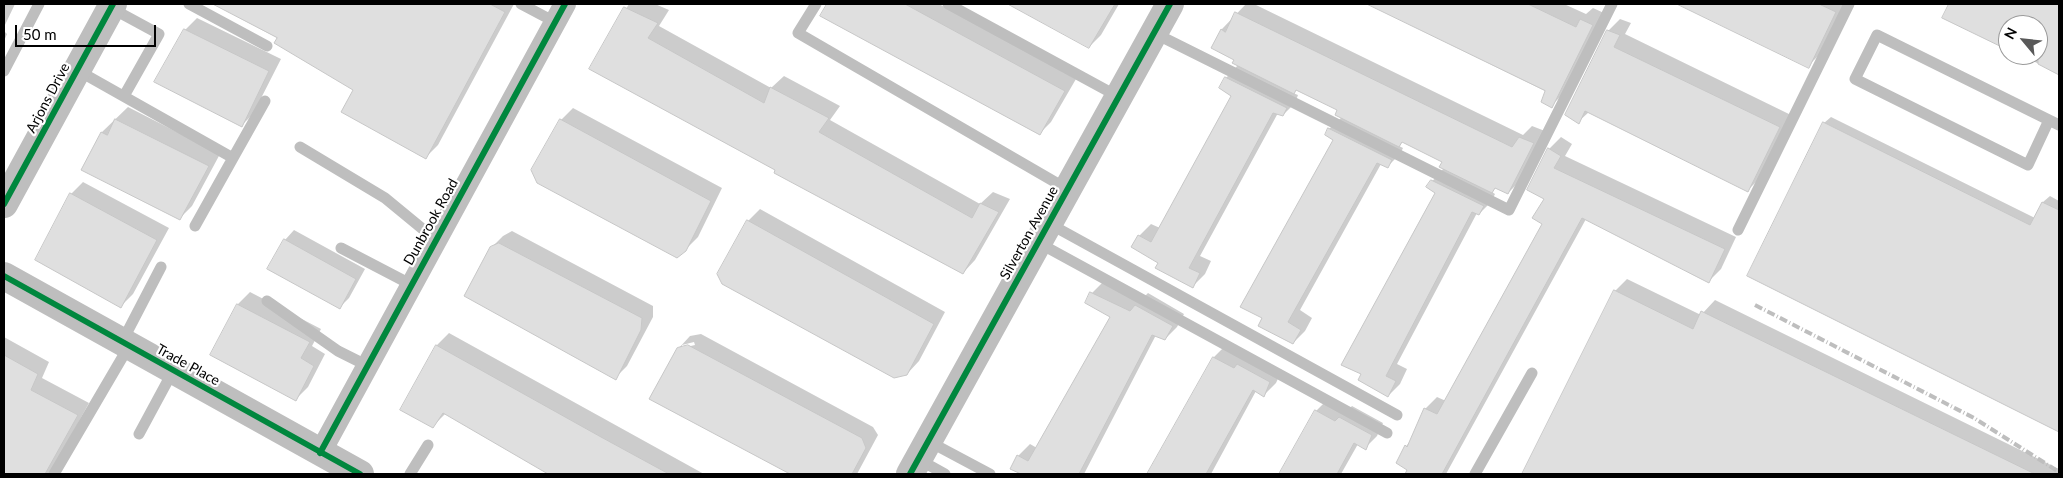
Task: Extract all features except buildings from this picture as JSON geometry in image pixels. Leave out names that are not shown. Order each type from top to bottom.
[{"type":"street","name":"Silverton Avenue","points":[[919,458],[1170,4]]},
{"type":"street","name":"Arjons Drive","points":[[4,204],[112,6]]},
{"type":"street","name":"Dunbrook Road","points":[[329,461],[368,366],[560,13]]},
{"type":"street","name":"Trade Place","points":[[4,276],[329,461],[360,474]]},
{"type":"lane","points":[[4,71],[39,4]]},
{"type":"lane","points":[[189,4],[267,46]]},
{"type":"lane","points":[[521,4],[560,13]]},
{"type":"lane","points":[[816,4],[798,33],[1068,190]]},
{"type":"lane","points":[[948,4],[1119,97]]},
{"type":"lane","points":[[1154,33],[1509,210],[1612,4]]},
{"type":"lane","points":[[1738,230],[1849,4]]},
{"type":"lane","points":[[112,6],[159,34],[124,96]]},
{"type":"lane","points":[[1877,34],[2054,123],[2028,165],[1854,79],[1877,34]]},
{"type":"lane","points":[[77,70],[233,158]]},
{"type":"lane","points":[[195,226],[265,102]]},
{"type":"lane","points":[[300,147],[385,198],[436,240]]},
{"type":"lane","points":[[1043,233],[1397,415]]},
{"type":"lane","points":[[1043,233],[1387,433]]},
{"type":"lane","points":[[341,248],[412,285]]},
{"type":"lane","points":[[54,474],[125,344],[161,267]]},
{"type":"lane","points":[[267,301],[338,351],[368,366]]},
{"type":"lane","points":[[139,434],[173,371]]},
{"type":"lane","points":[[1475,474],[1532,373]]},
{"type":"lane","points":[[410,474],[428,446]]},
{"type":"lane","points":[[919,458],[945,474]]},
{"type":"lane","points":[[919,458],[990,474]]},
{"type":"railway","points":[[1755,305],[1974,418],[2059,472]]},
{"type":"cycle path","points":[[4,204],[113,4]]},
{"type":"cycle path","points":[[320,453],[565,4]]},
{"type":"cycle path","points":[[910,474],[1170,4]]},
{"type":"cycle path","points":[[4,276],[360,474]]}]
